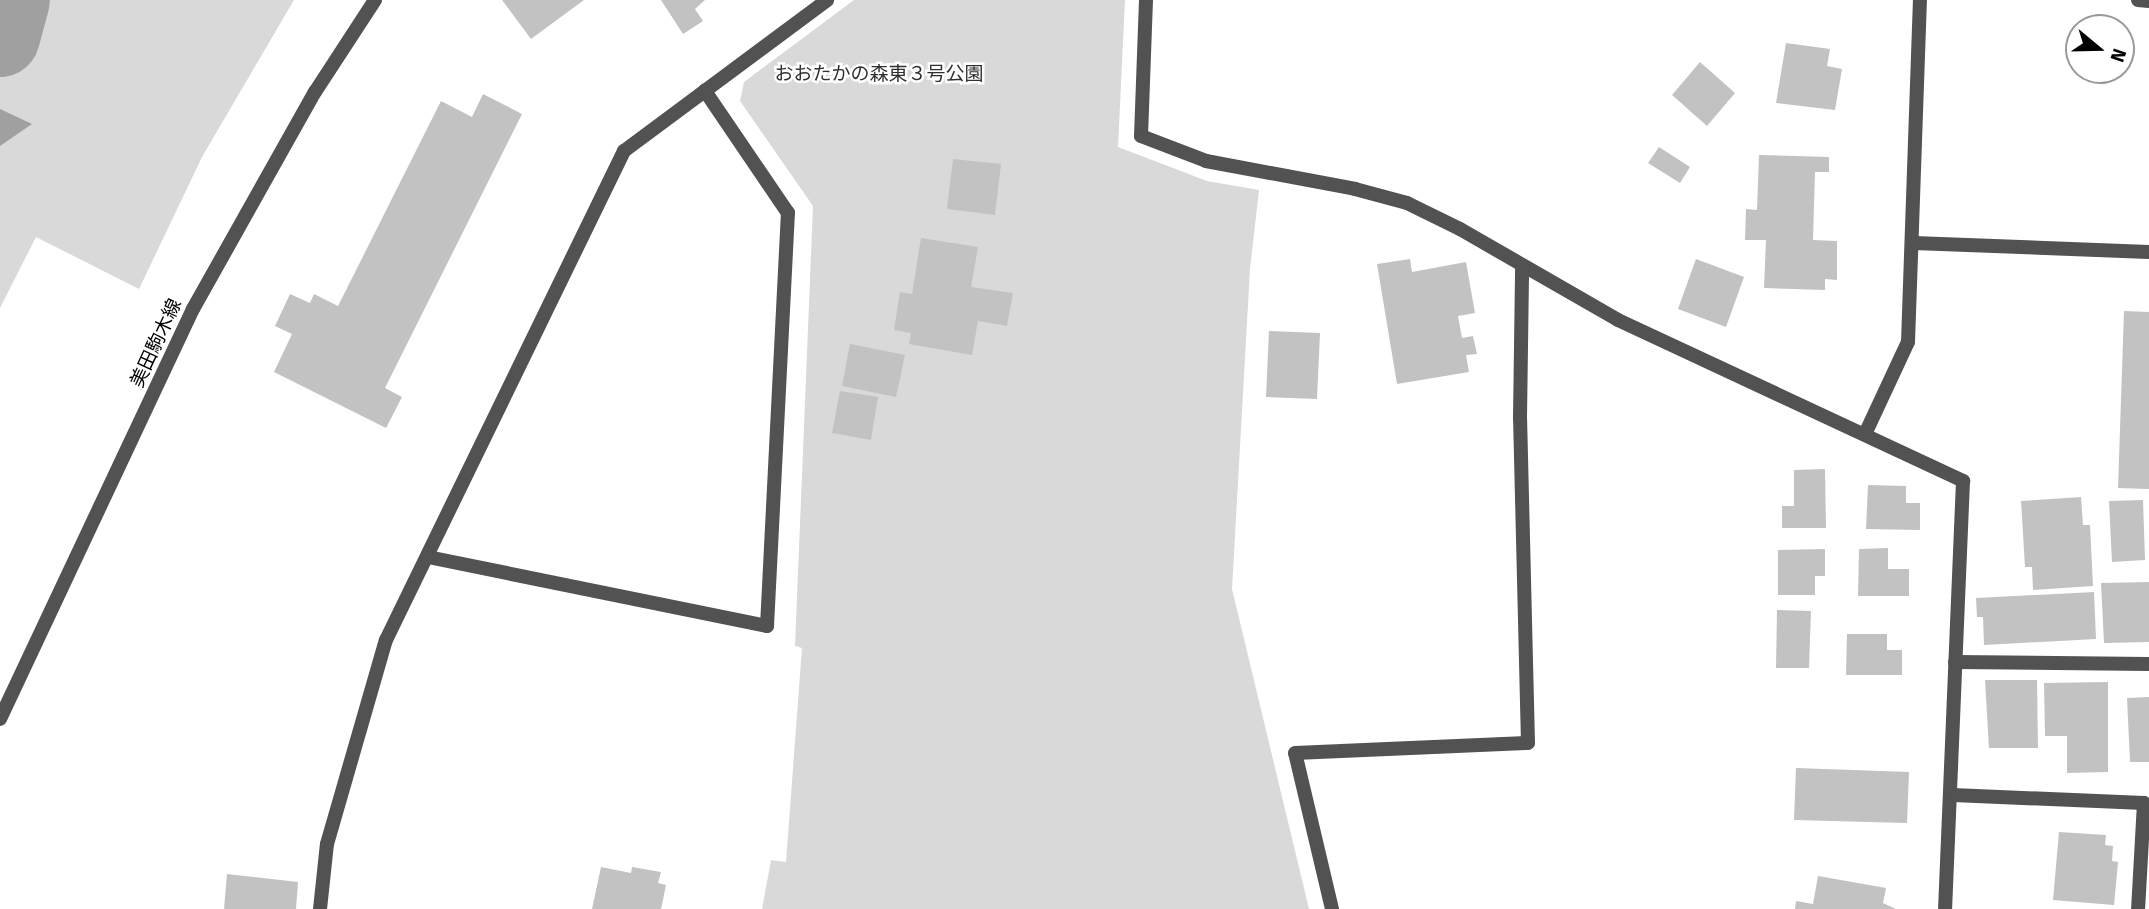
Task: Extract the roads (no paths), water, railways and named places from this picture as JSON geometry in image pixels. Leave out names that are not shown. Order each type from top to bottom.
[{"type":"street","name":"美田駒木線","points":[[0,719],[192,309],[315,92],[375,0]]},
{"type":"street","points":[[320,909],[327,844],[386,640],[624,151],[827,0]]},
{"type":"street","points":[[1146,0],[1141,136],[1206,161],[1356,189],[1407,203],[1460,229],[1618,320],[1866,432],[1963,481],[1952,795],[1945,909]]},
{"type":"street","points":[[1866,432],[1908,342],[1914,243],[1920,0]]},
{"type":"street","points":[[2138,0],[2149,1]]},
{"type":"street","points":[[428,557],[767,626],[788,213],[705,91]]},
{"type":"street","points":[[1914,243],[2149,252]]},
{"type":"street","points":[[1332,909],[1295,753],[1528,743],[1520,418],[1522,266]]},
{"type":"street","points":[[1955,662],[2149,664]]},
{"type":"street","points":[[1952,795],[2144,803],[2142,901]]},
{"type":"waterway","points":[[0,37],[10,0]]},
{"type":"park label","name":"おおたかの森東３号公園","points":[[879,74]]}]
